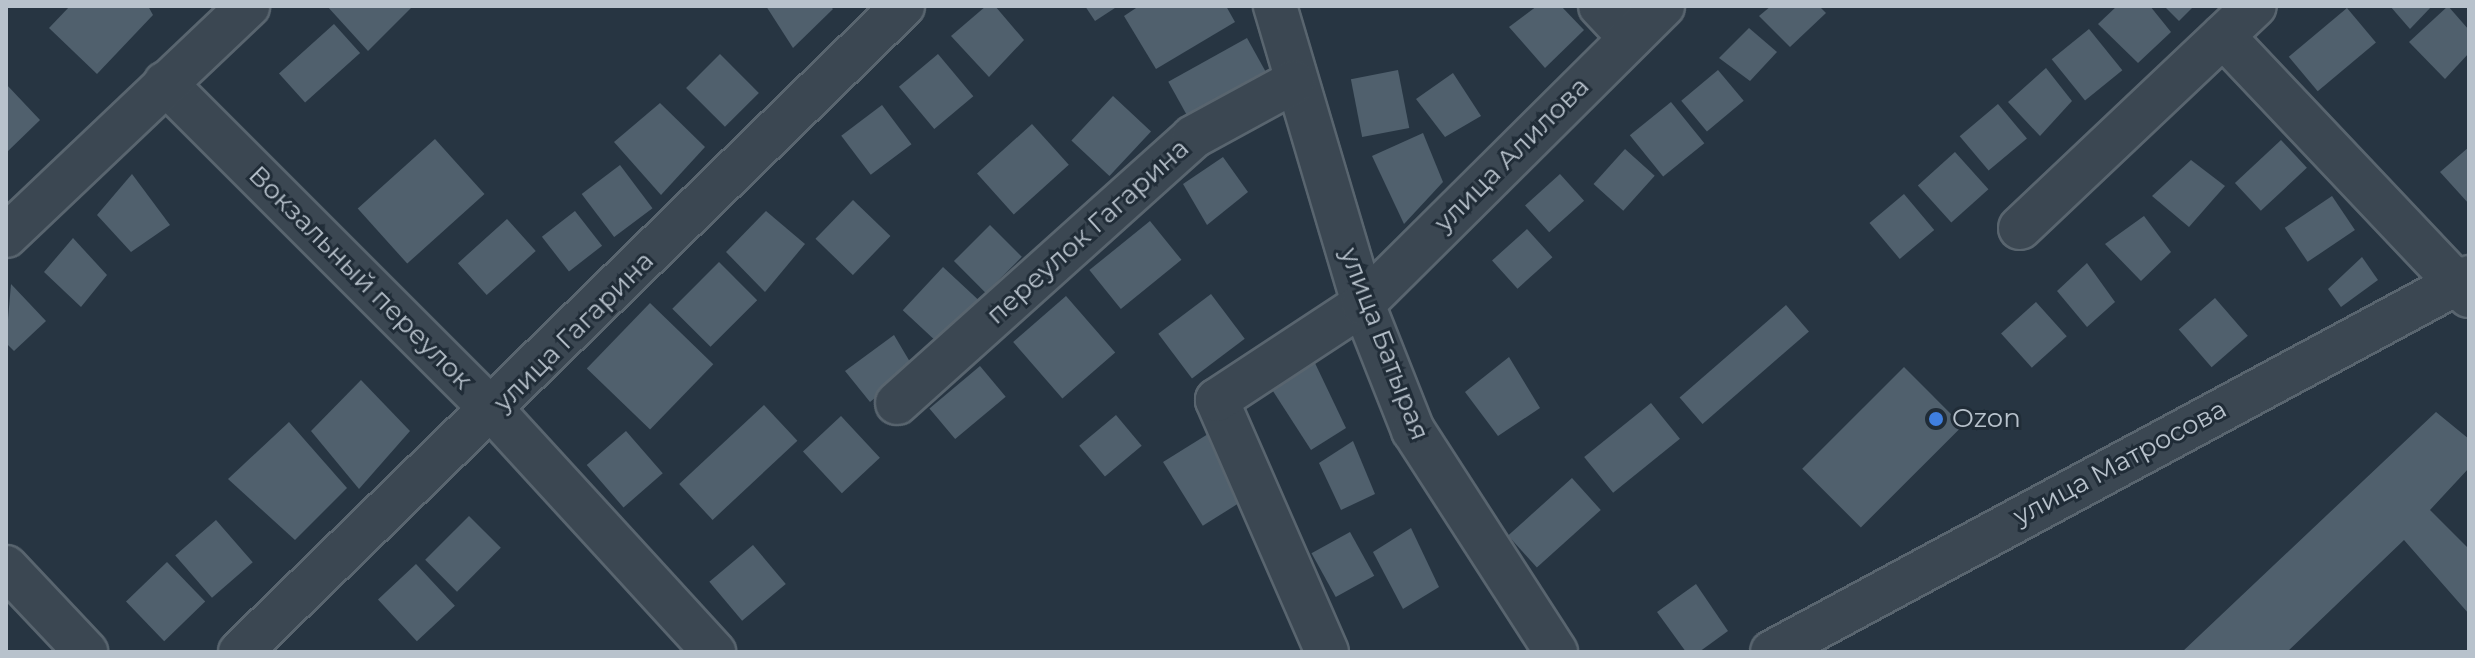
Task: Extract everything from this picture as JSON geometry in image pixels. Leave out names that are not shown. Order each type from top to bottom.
[{"type":"street","points":[[6,236],[248,6]]},
{"type":"street","name":"улица Гагарина","points":[[240,652],[494,412],[903,6]]},
{"type":"street","name":"улица Батырая","points":[[1275,6],[1294,82],[1363,304],[1413,430],[1556,652]]},
{"type":"street","points":[[1600,6],[1630,38]]},
{"type":"street","name":"улица Алилова","points":[[1327,652],[1217,400],[1363,304],[1663,6]]},
{"type":"street","points":[[2020,228],[2255,6]]},
{"type":"street","points":[[2223,36],[2466,286]]},
{"type":"street","name":"переулок Гагарина","points":[[897,403],[1193,137],[1294,82]]},
{"type":"street","name":"Вокзальный переулок","points":[[165,83],[494,412],[714,652]]},
{"type":"street","name":"улица Матросова","points":[[1772,652],[1841,608],[2466,286]]},
{"type":"street","points":[[6,567],[86,652]]},
{"type":"building","points":[[70,6],[148,6],[153,15],[97,74],[49,28]]},
{"type":"building","points":[[327,6],[413,6],[368,51]]},
{"type":"building","points":[[766,6],[830,6],[833,9],[793,48]]},
{"type":"building","points":[[986,6],[995,6],[1024,40],[989,77],[951,36]]},
{"type":"building","points":[[1085,6],[1118,6],[1095,21]]},
{"type":"building","points":[[1139,6],[1226,6],[1235,22],[1156,69],[1124,16]]},
{"type":"building","points":[[1537,6],[1561,6],[1584,30],[1545,68],[1509,27]]},
{"type":"building","points":[[1771,6],[1819,6],[1826,13],[1790,47],[1759,16]]},
{"type":"building","points":[[2117,6],[2150,6],[2171,32],[2138,63],[2098,24]]},
{"type":"building","points":[[2164,6],[2194,6],[2179,21]]},
{"type":"building","points":[[2390,6],[2432,6],[2410,29]]},
{"type":"building","points":[[2448,6],[2469,30],[2469,53],[2445,79],[2409,42]]},
{"type":"building","points":[[2347,8],[2376,42],[2318,91],[2289,57]]},
{"type":"building","points":[[334,24],[360,53],[305,102],[279,74]]},
{"type":"building","points":[[1749,28],[1777,52],[1750,81],[1719,58]]},
{"type":"building","points":[[2089,29],[2122,70],[2085,100],[2052,59]]},
{"type":"building","points":[[1247,38],[1271,82],[1193,125],[1168,82]]},
{"type":"building","points":[[720,54],[759,93],[725,127],[686,88]]},
{"type":"building","points":[[938,54],[973,96],[934,129],[899,87]]},
{"type":"building","points":[[2046,68],[2072,101],[2040,136],[2008,102]]},
{"type":"building","points":[[1398,70],[1409,128],[1362,137],[1351,79]]},
{"type":"building","points":[[1718,70],[1744,101],[1707,131],[1681,101]]},
{"type":"building","points":[[1453,73],[1481,116],[1445,137],[1416,99]]},
{"type":"building","points":[[6,84],[40,120],[6,153]]},
{"type":"building","points":[[1113,96],[1151,131],[1109,176],[1071,141]]},
{"type":"building","points":[[1671,102],[1704,143],[1663,177],[1630,135]]},
{"type":"building","points":[[660,103],[705,147],[661,195],[614,142]]},
{"type":"building","points":[[1998,104],[2027,138],[1989,171],[1960,136]]},
{"type":"building","points":[[882,105],[911,144],[871,175],[841,136]]},
{"type":"building","points":[[1032,124],[1069,165],[1014,214],[977,174]]},
{"type":"building","points":[[1423,133],[1443,182],[1404,224],[1372,156]]},
{"type":"building","points":[[435,139],[485,194],[407,264],[358,209]]},
{"type":"building","points":[[2281,140],[2307,168],[2261,211],[2235,183]]},
{"type":"building","points":[[2469,147],[2469,204],[2440,172]]},
{"type":"building","points":[[1625,149],[1655,176],[1623,211],[1594,184]]},
{"type":"building","points":[[1955,152],[1988,189],[1951,223],[1918,185]]},
{"type":"building","points":[[1223,157],[1248,192],[1207,225],[1183,184]]},
{"type":"building","points":[[2191,160],[2225,186],[2189,227],[2152,196]]},
{"type":"building","points":[[620,165],[652,208],[614,237],[582,194]]},
{"type":"building","points":[[132,174],[170,225],[131,252],[97,215]]},
{"type":"building","points":[[1560,174],[1584,201],[1549,232],[1525,205]]},
{"type":"building","points":[[1904,194],[1934,230],[1900,259],[1870,223]]},
{"type":"building","points":[[2332,196],[2355,230],[2308,262],[2285,228]]},
{"type":"building","points":[[853,200],[890,236],[853,275],[815,239]]},
{"type":"building","points":[[575,211],[602,246],[569,272],[542,237]]},
{"type":"building","points":[[766,211],[805,244],[765,292],[726,252]]},
{"type":"building","points":[[2144,216],[2171,252],[2141,281],[2105,244]]},
{"type":"building","points":[[507,219],[536,251],[487,295],[458,263]]},
{"type":"building","points":[[1150,221],[1181,260],[1121,309],[1089,270]]},
{"type":"building","points":[[990,225],[1022,257],[986,293],[954,261]]},
{"type":"building","points":[[1527,229],[1552,257],[1517,289],[1492,260]]},
{"type":"building","points":[[73,238],[107,275],[81,307],[44,272]]},
{"type":"building","points":[[2362,257],[2378,280],[2341,307],[2328,289]]},
{"type":"building","points":[[719,262],[757,300],[711,347],[672,309]]},
{"type":"building","points":[[2087,263],[2115,302],[2087,327],[2057,291]]},
{"type":"building","points":[[943,267],[980,301],[939,344],[903,310]]},
{"type":"building","points":[[11,284],[46,321],[14,351],[6,343]]},
{"type":"building","points":[[1211,294],[1245,339],[1192,378],[1158,334]]},
{"type":"building","points":[[1066,296],[1115,353],[1062,399],[1013,342]]},
{"type":"building","points":[[2215,298],[2248,336],[2212,367],[2179,329]]},
{"type":"building","points":[[2036,302],[2067,336],[2032,368],[2001,333]]},
{"type":"building","points":[[650,303],[713,364],[650,430],[587,368]]},
{"type":"building","points":[[1786,305],[1809,331],[1703,424],[1680,398]]},
{"type":"building","points":[[894,335],[913,367],[870,402],[845,371]]},
{"type":"building","points":[[1509,357],[1540,408],[1498,436],[1465,392]]},
{"type":"building","points":[[1314,361],[1346,428],[1311,450],[1271,388]]},
{"type":"building","points":[[980,366],[1006,397],[955,439],[929,408]]},
{"type":"building","points":[[1904,367],[1963,426],[1861,528],[1802,469]]},
{"type":"building","points":[[361,380],[410,431],[359,489],[311,431]]},
{"type":"building","points":[[1651,403],[1680,439],[1613,493],[1584,457]]},
{"type":"building","points":[[764,405],[797,441],[713,520],[679,484]]},
{"type":"building","points":[[2436,412],[2469,439],[2469,468],[2430,510],[2469,549],[2469,614],[2404,540],[2287,652],[2182,652]]},
{"type":"building","points":[[1116,415],[1142,446],[1105,476],[1079,446]]},
{"type":"building","points":[[841,416],[880,458],[842,493],[803,451]]},
{"type":"building","points":[[289,422],[347,488],[295,540],[228,479]]},
{"type":"building","points":[[626,431],[663,473],[623,507],[587,465]]},
{"type":"building","points":[[1208,434],[1248,498],[1203,526],[1163,462]]},
{"type":"building","points":[[1353,441],[1375,494],[1341,510],[1319,463]]},
{"type":"building","points":[[1572,478],[1601,510],[1537,568],[1508,536]]},
{"type":"building","points":[[469,516],[501,548],[457,592],[425,560]]},
{"type":"building","points":[[216,520],[253,562],[212,598],[175,555]]},
{"type":"building","points":[[1411,528],[1439,587],[1403,609],[1373,552]]},
{"type":"building","points":[[1350,532],[1374,576],[1336,597],[1312,553]]},
{"type":"building","points":[[753,545],[786,584],[742,621],[709,582]]},
{"type":"building","points":[[167,562],[205,602],[164,641],[126,602]]},
{"type":"building","points":[[416,564],[455,606],[417,641],[378,599]]},
{"type":"building","points":[[1696,584],[1728,631],[1699,652],[1686,652],[1657,612]]},
{"type":"place","name":"Ozon","points":[[1936,419]]}]
